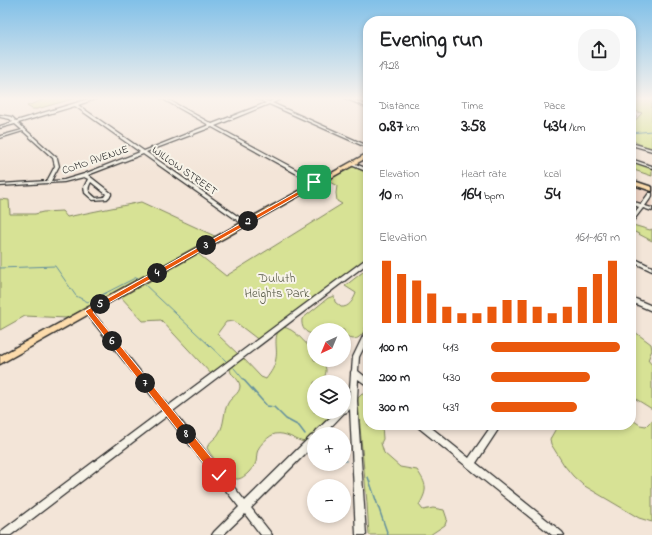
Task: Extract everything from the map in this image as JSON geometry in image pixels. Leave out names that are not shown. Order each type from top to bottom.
[{"type":"highway","points":[[636,184],[651,191]]},
{"type":"main road","points":[[0,360],[363,158]]},
{"type":"street","points":[[0,127],[13,123]]},
{"type":"street","points":[[17,123],[55,158],[57,163],[56,168],[48,182]]},
{"type":"street","name":"WILLOW STREET","points":[[102,123],[244,224]]},
{"type":"street","points":[[207,123],[317,183]]},
{"type":"street","name":"COMO AVENUE","points":[[0,185],[64,181],[85,175],[220,123]]},
{"type":"street","points":[[314,123],[363,145]]},
{"type":"street","points":[[0,138],[24,130]]},
{"type":"street","points":[[636,145],[652,150]]},
{"type":"street","points":[[636,162],[652,167]]},
{"type":"street","points":[[352,164],[363,170]]},
{"type":"street","points":[[85,175],[110,194],[105,198],[95,199],[87,192],[86,187],[90,179]]},
{"type":"street","points":[[636,214],[651,191]]},
{"type":"street","points":[[636,204],[652,210]]},
{"type":"street","points":[[636,261],[652,268]]},
{"type":"street","points":[[3,535],[363,264]]},
{"type":"street","points":[[636,301],[652,309]]},
{"type":"street","points":[[88,311],[267,535]]},
{"type":"street","points":[[361,535],[353,401],[354,372],[359,350],[363,342]]},
{"type":"street","points":[[354,372],[363,378]]},
{"type":"street","points":[[326,427],[334,419]]},
{"type":"street","points":[[428,430],[559,535]]},
{"type":"street","points":[[470,464],[494,430]]},
{"type":"street","points":[[217,535],[307,445]]},
{"type":"shaded area","points":[[636,186],[652,191],[652,210],[636,204]]},
{"type":"green space","points":[[636,123],[652,123],[652,148],[636,143]]},
{"type":"green space","points":[[636,163],[652,168],[652,176],[636,171]]},
{"type":"green space","name":"Duluth Heights Park","points":[[350,167],[363,171],[363,264],[260,341],[234,321],[226,322],[217,334],[240,356],[213,376],[161,320],[143,321],[120,296],[197,253],[226,276],[342,204],[337,201],[337,186],[326,180]]},
{"type":"green space","points":[[0,199],[9,200],[10,214],[35,214],[62,211],[67,217],[141,202],[219,238],[67,318],[25,316],[0,330]]},
{"type":"green space","points":[[636,226],[650,230],[652,229],[652,241],[636,233]]},
{"type":"green space","points":[[363,272],[363,332],[361,335],[354,339],[351,338],[351,323],[307,323],[307,332],[303,327],[302,319],[328,298],[334,296],[335,302],[341,307],[344,307],[351,303],[356,293],[345,286]]},
{"type":"green space","points":[[282,327],[291,330],[307,344],[307,367],[325,367],[325,375],[307,375],[307,419],[329,419],[320,427],[307,427],[307,439],[304,442],[283,434],[275,434],[270,436],[259,448],[255,465],[242,478],[236,479],[224,470],[207,448],[221,429],[228,403],[240,389],[239,382],[231,373],[230,369],[243,358],[261,377],[266,379],[275,364],[276,338]]},
{"type":"green space","points":[[636,333],[651,344],[652,350],[648,360],[652,365],[652,409],[636,399]]},
{"type":"green space","points":[[363,394],[363,430],[382,430],[383,439],[381,443],[384,453],[400,467],[417,470],[423,480],[425,491],[419,505],[423,510],[433,508],[444,510],[447,519],[445,525],[430,535],[369,535],[358,398]]},
{"type":"green space","points":[[652,420],[652,522],[639,518],[583,485],[564,465],[551,444],[550,439],[555,430],[636,430],[636,422],[646,426]]},
{"type":"waterway","points":[[636,133],[652,131]]},
{"type":"waterway","points":[[0,268],[55,266],[76,296],[88,302],[137,277],[140,280]]},
{"type":"waterway","points":[[143,283],[226,361]]},
{"type":"waterway","points":[[234,368],[244,380]]},
{"type":"waterway","points":[[243,379],[267,406],[274,407],[286,419],[299,426],[305,434]]},
{"type":"waterway","points":[[368,477],[388,535]]},
{"type":"route","points":[[219,475],[88,311],[317,183],[314,182]]}]
